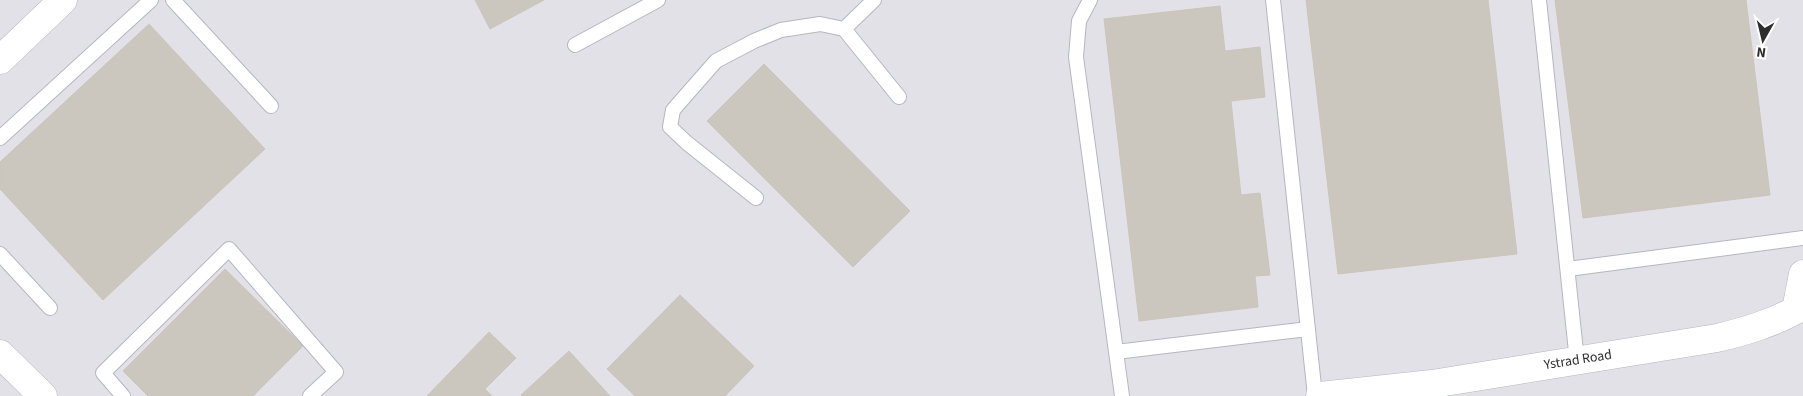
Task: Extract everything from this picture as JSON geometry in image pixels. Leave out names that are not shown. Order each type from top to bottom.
[{"type":"street","points":[[0,60],[63,0]]},
{"type":"street","name":"Ystrad Road","points":[[1320,396],[1358,394],[1432,384],[1718,338],[1770,324],[1799,312],[1803,274]]},
{"type":"street","points":[[0,354],[43,396]]},
{"type":"lane","points":[[0,138],[151,0]]},
{"type":"lane","points":[[173,0],[271,106]]},
{"type":"lane","points":[[575,45],[658,0]]},
{"type":"lane","points":[[844,29],[874,0]]},
{"type":"lane","points":[[1090,0],[1079,21],[1076,57],[1122,396]]},
{"type":"lane","points":[[1539,0],[1577,361]]},
{"type":"lane","points":[[1271,3],[1315,396]]},
{"type":"lane","points":[[756,198],[687,143],[670,127],[673,110],[716,61],[754,41],[781,30],[820,24],[844,29],[899,97]]},
{"type":"lane","points":[[1568,269],[1803,238]]},
{"type":"lane","points":[[123,396],[103,373],[229,249],[336,372],[310,396]]},
{"type":"lane","points":[[0,254],[50,308]]},
{"type":"lane","points":[[1116,352],[1308,329]]},
{"type":"shaded area","points":[[0,0],[1803,0],[1803,396],[0,396]]},
{"type":"building","points":[[475,0],[544,0],[490,29]]},
{"type":"building","points":[[1306,0],[1488,0],[1517,254],[1338,274]]},
{"type":"building","points":[[1555,0],[1746,0],[1770,195],[1583,218]]},
{"type":"building","points":[[1220,6],[1225,51],[1260,47],[1265,97],[1231,101],[1241,195],[1260,193],[1270,275],[1255,276],[1258,307],[1139,321],[1104,19]]},
{"type":"building","points":[[149,24],[265,149],[103,300],[0,189],[0,162]]},
{"type":"building","points":[[764,64],[910,211],[853,267],[707,121]]},
{"type":"building","points":[[225,269],[303,346],[253,396],[148,396],[123,371]]},
{"type":"building","points":[[680,295],[754,366],[725,396],[635,396],[607,369]]},
{"type":"building","points":[[489,332],[516,358],[485,389],[492,396],[427,396]]},
{"type":"building","points":[[569,351],[610,396],[521,395]]}]
